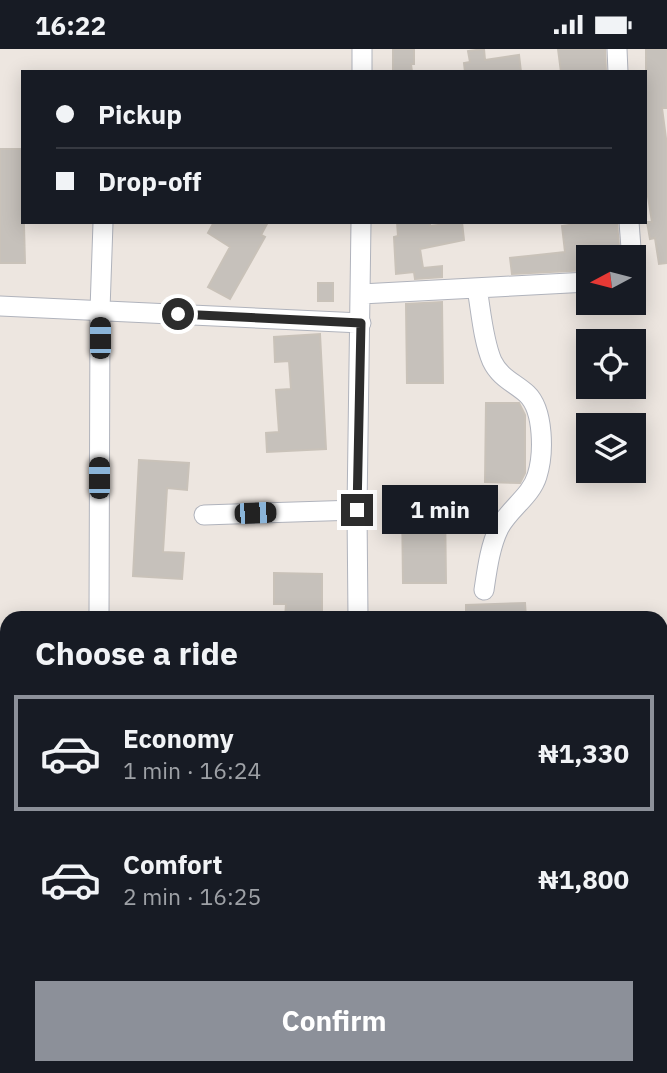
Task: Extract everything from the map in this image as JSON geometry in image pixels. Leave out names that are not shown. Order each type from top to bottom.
[{"type":"street","points":[[362,49],[362,70]]},
{"type":"street","points":[[617,49],[618,70]]},
{"type":"street","points":[[99,611],[103,224]]},
{"type":"street","points":[[358,611],[361,224]]},
{"type":"street","points":[[629,224],[631,245]]},
{"type":"street","points":[[361,294],[576,283]]},
{"type":"street","points":[[477,288],[492,362],[509,382],[525,392],[535,403],[541,439],[537,476],[498,529],[484,590]]},
{"type":"street","points":[[0,306],[361,323]]},
{"type":"street","points":[[205,515],[357,510]]},
{"type":"building","points":[[393,49],[414,49],[412,70],[393,70]]},
{"type":"building","points":[[484,49],[485,60],[519,55],[521,70],[465,70],[464,63],[470,62],[468,51]]},
{"type":"building","points":[[558,49],[605,49],[606,70],[561,70]]},
{"type":"building","points":[[646,49],[667,49],[667,108],[662,108],[667,146],[667,263],[659,264],[655,238],[650,239],[647,222],[652,222],[647,190]]},
{"type":"building","points":[[0,149],[21,149],[21,224],[24,224],[25,263],[0,263]]},
{"type":"building","points":[[213,224],[267,224],[261,235],[265,237],[230,299],[208,287],[230,247],[208,233]]},
{"type":"building","points":[[397,224],[462,224],[464,240],[420,249],[423,268],[442,266],[442,277],[415,279],[414,272],[396,274],[394,237],[398,236]]},
{"type":"building","points":[[617,224],[619,245],[576,245],[576,271],[512,274],[510,258],[565,252],[562,226]]},
{"type":"building","points":[[318,283],[333,283],[333,301],[318,301]]},
{"type":"building","points":[[442,302],[443,383],[407,383],[406,304]]},
{"type":"building","points":[[320,334],[326,449],[267,452],[266,433],[279,432],[276,390],[291,389],[289,361],[275,362],[274,337]]},
{"type":"building","points":[[486,403],[519,403],[525,415],[525,473],[520,483],[485,482]]},
{"type":"building","points":[[139,460],[189,463],[187,490],[167,488],[163,552],[184,553],[182,579],[133,576]]},
{"type":"building","points":[[402,503],[445,503],[446,583],[403,583]]},
{"type":"building","points":[[274,573],[322,574],[322,611],[286,611],[286,604],[274,604]]},
{"type":"building","points":[[525,603],[526,611],[466,611],[466,605]]},
{"type":"route","points":[[178,314],[361,323],[357,510]]}]
